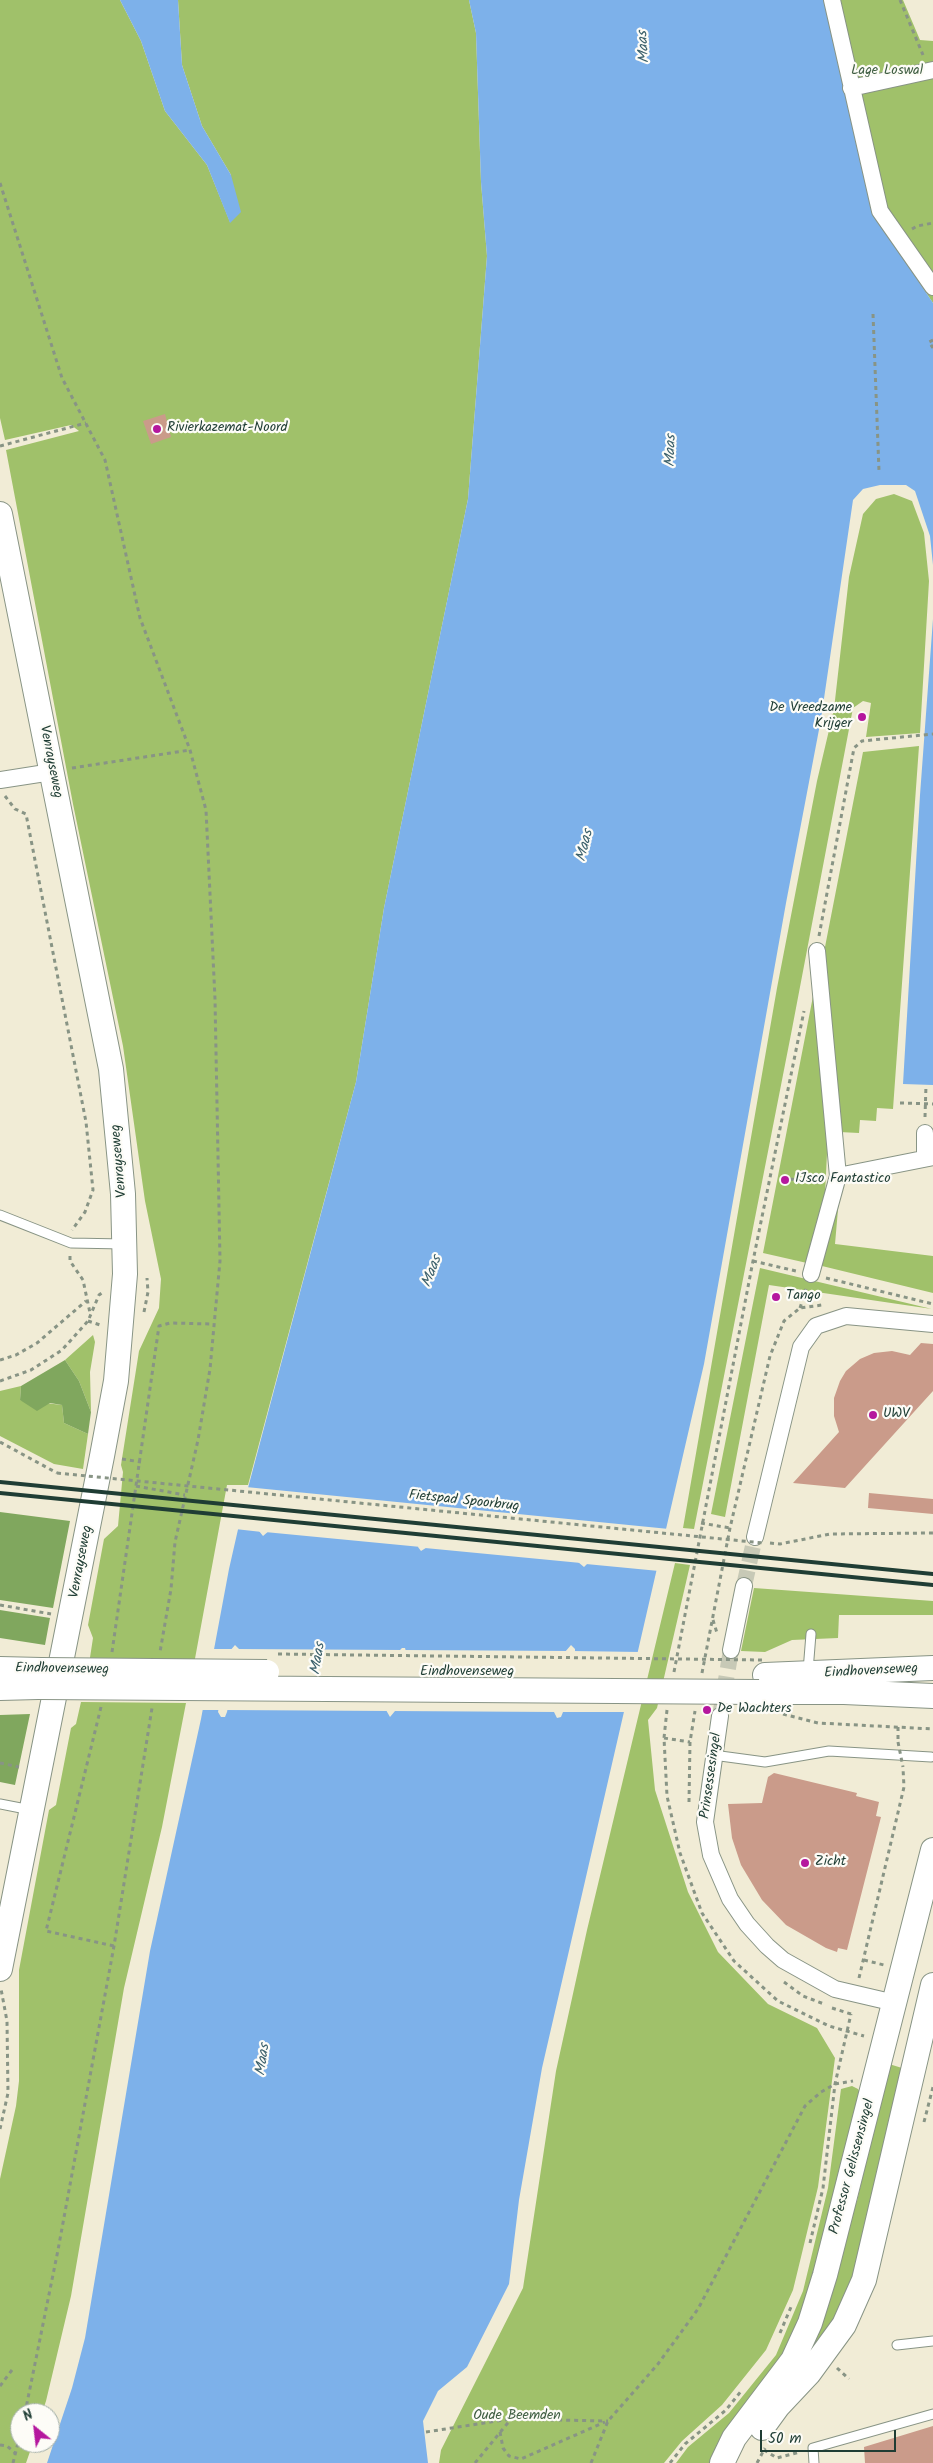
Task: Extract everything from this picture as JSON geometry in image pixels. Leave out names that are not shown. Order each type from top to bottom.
[{"type":"main road","name":"Venrayseweg","points":[[0,514],[63,769],[111,1069],[123,1194],[124,1244],[124,1291],[116,1381],[71,1617],[0,1968]]},
{"type":"main road","name":"Eindhovenseweg","points":[[0,1670],[40,1678],[762,1676],[933,1668]]},
{"type":"main road","name":"Eindhovenseweg","points":[[762,1676],[844,1692],[933,1696]]},
{"type":"main road","name":"Eindhovenseweg","points":[[0,1688],[40,1678]]},
{"type":"main road","name":"Professor Gelissensingel","points":[[722,2463],[734,2438],[793,2360],[810,2323],[827,2266],[933,1850]]},
{"type":"main road","points":[[740,2463],[748,2446],[778,2406],[810,2373],[844,2324],[864,2280],[930,2011],[933,1985]]},
{"type":"main road","points":[[895,2003],[930,2011]]},
{"type":"street","points":[[832,0],[880,211],[933,287]]},
{"type":"street","points":[[852,88],[931,70]]},
{"type":"street","points":[[1,780],[63,769]]},
{"type":"street","points":[[811,1274],[832,1180],[817,951]]},
{"type":"street","points":[[832,1180],[929,1158],[925,1133]]},
{"type":"street","points":[[759,1540],[801,1347],[816,1326],[846,1316],[933,1324]]},
{"type":"street","points":[[731,1650],[744,1586]]},
{"type":"street","name":"Prinsessesingel","points":[[720,1716],[705,1808],[706,1836],[711,1855],[730,1899],[747,1924],[766,1946],[783,1960],[835,1988],[895,2003]]},
{"type":"lane","points":[[0,1214],[71,1243],[124,1244]]},
{"type":"lane","points":[[807,1675],[811,1634]]},
{"type":"lane","points":[[713,1755],[765,1762],[829,1751],[931,1757]]},
{"type":"lane","points":[[0,1804],[31,1810]]},
{"type":"lane","points":[[897,2345],[933,2341]]},
{"type":"lane","points":[[814,2463],[813,2448],[933,2414]]},
{"type":"path","points":[[900,0],[931,70]]},
{"type":"path","points":[[0,182],[62,378],[105,460],[140,618],[190,750],[206,810],[215,999],[220,1261],[210,1369],[198,1440],[175,1542],[171,1589],[159,1658]]},
{"type":"path","points":[[873,314],[879,471]]},
{"type":"path","points":[[933,340],[929,342],[933,348]]},
{"type":"path","points":[[0,446],[87,423]]},
{"type":"path","points":[[817,951],[854,748],[862,741],[933,734]]},
{"type":"path","points":[[63,769],[190,750]]},
{"type":"path","points":[[1,780],[5,798],[15,809],[26,814],[86,1122],[93,1190],[85,1212],[72,1228],[70,1261],[83,1280],[90,1314]]},
{"type":"path","points":[[805,1009],[753,1261],[933,1304]]},
{"type":"path","points":[[925,1133],[926,1085]]},
{"type":"path","points":[[900,1103],[933,1104]]},
{"type":"path","points":[[790,1179],[832,1180]]},
{"type":"path","points":[[0,1380],[31,1370],[62,1350],[88,1322],[99,1295],[106,1290],[124,1291]]},
{"type":"path","points":[[0,1360],[37,1343],[86,1301]]},
{"type":"path","points":[[717,1633],[712,1617],[730,1528],[770,1356],[784,1321],[800,1308]]},
{"type":"path","points":[[112,1656],[159,1326],[170,1323],[213,1324]]},
{"type":"path","name":"Fietspad Spoorbrug","points":[[0,1442],[57,1473],[759,1540],[780,1544],[830,1534],[933,1533]]},
{"type":"path","points":[[136,1486],[185,1495]]},
{"type":"path","points":[[701,1523],[730,1528]]},
{"type":"path","points":[[0,1605],[71,1617]]},
{"type":"path","points":[[105,1652],[115,1652]]},
{"type":"path","points":[[155,1653],[165,1653]]},
{"type":"path","points":[[275,1654],[762,1676]]},
{"type":"path","points":[[102,1704],[46,1930],[114,1946]]},
{"type":"path","points":[[27,2403],[58,2250],[114,1946],[153,1705]]},
{"type":"path","points":[[778,1712],[818,1723],[933,1729]]},
{"type":"path","points":[[855,1994],[904,1787],[898,1727]]},
{"type":"path","points":[[664,1738],[690,1742]]},
{"type":"path","points":[[0,1983],[8,2021],[8,2093],[0,2129]]},
{"type":"path","points":[[809,2244],[823,2188],[835,2084],[851,2014]]},
{"type":"path","points":[[590,2463],[608,2421],[658,2364],[698,2309],[805,2106],[821,2092],[835,2084]]},
{"type":"path","points":[[779,2335],[794,2300]]},
{"type":"path","points":[[836,2368],[850,2379]]},
{"type":"path","points":[[0,2386],[12,2370]]},
{"type":"path","points":[[670,2463],[685,2444],[726,2410],[743,2388]]},
{"type":"path","points":[[426,2432],[511,2419],[608,2421]]},
{"type":"path","points":[[475,2463],[511,2419]]},
{"type":"path","points":[[500,2431],[502,2448],[509,2456],[520,2461],[608,2421]]},
{"type":"path","points":[[0,2445],[7,2446],[16,2454],[13,2463]]},
{"type":"path","points":[[764,2450],[777,2458],[813,2448]]},
{"type":"green space","points":[[0,0],[120,0],[141,41],[165,111],[207,165],[230,222],[231,175],[202,126],[182,65],[178,0],[469,0],[476,33],[481,182],[487,256],[468,499],[384,908],[356,1082],[248,1485],[227,1485],[194,1664],[89,1664],[93,1638],[88,1625],[104,1539],[118,1526],[123,1472],[121,1465],[139,1351],[159,1308],[161,1279],[145,1201],[123,1046],[73,804],[6,450],[79,431],[71,425],[5,440],[0,418]]},
{"type":"green space","name":"Lage Loswal","points":[[824,0],[903,0],[920,40],[933,41],[933,303],[873,213]]},
{"type":"green space","points":[[894,494],[912,501],[924,533],[929,581],[920,733],[866,737],[871,703],[863,701],[853,708],[694,1529],[683,1528],[777,988],[817,781],[834,709],[849,577],[863,514],[876,499]]},
{"type":"green space","points":[[919,746],[893,1109],[877,1108],[876,1121],[860,1120],[859,1133],[839,1132],[825,947],[863,752]]},
{"type":"green space","points":[[815,986],[828,1133],[825,1194],[807,1263],[763,1253]]},
{"type":"green space","points":[[839,1198],[835,1244],[933,1256],[933,1293],[822,1266]]},
{"type":"green space","points":[[760,1268],[932,1309],[769,1285],[725,1517],[711,1514]]},
{"type":"green space","points":[[93,1335],[95,1342],[90,1372],[91,1412],[79,1381],[65,1360]]},
{"type":"green space","points":[[65,1360],[79,1381],[91,1412],[88,1434],[64,1423],[62,1405],[50,1403],[37,1411],[20,1400],[21,1386]]},
{"type":"green space","points":[[21,1386],[20,1400],[62,1405],[64,1423],[88,1434],[83,1469],[54,1464],[0,1436],[0,1391]]},
{"type":"green space","points":[[0,1512],[70,1521],[53,1608],[0,1600]]},
{"type":"green space","name":"Oude Beemden","points":[[675,1563],[690,1565],[657,1708],[648,1720],[655,1790],[688,1892],[718,1952],[768,2004],[817,2028],[835,2058],[818,2187],[793,2290],[766,2350],[722,2405],[682,2441],[664,2463],[439,2463],[441,2450],[523,2288],[556,2071],[587,1930]]},
{"type":"green space","points":[[754,1588],[933,1601],[933,1615],[839,1615],[838,1638],[792,1640],[765,1652],[741,1651]]},
{"type":"green space","points":[[0,1610],[50,1618],[45,1645],[0,1638]]},
{"type":"green space","points":[[81,1702],[186,1703],[162,1827],[124,1988],[71,2296],[46,2401],[45,2403],[10,2403],[10,2453],[30,2453],[26,2463],[0,2463],[0,2179],[16,2106],[19,2081],[19,1970],[49,1810],[56,1805],[71,1728],[76,1724]]},
{"type":"green space","points":[[30,1714],[15,1785],[0,1782],[0,1715]]},
{"type":"green space","points":[[889,2064],[902,2068],[868,2250],[839,2322],[739,2440],[796,2361],[840,2236],[857,2201]]},
{"type":"green space","points":[[852,2086],[858,2089],[863,2098],[806,2320],[716,2463],[676,2463],[688,2447],[729,2413],[776,2355],[803,2291],[828,2188],[841,2089]]},
{"type":"water","points":[[120,0],[178,0],[182,65],[202,126],[231,175],[241,212],[230,223],[207,165],[165,111],[141,41]]},
{"type":"water","name":"Maas","points":[[469,0],[824,0],[873,213],[933,303],[933,565],[930,536],[915,491],[906,485],[880,485],[863,489],[853,500],[821,719],[786,903],[704,1364],[542,2068],[519,2200],[509,2284],[467,2367],[438,2391],[423,2421],[428,2463],[47,2463],[50,2453],[60,2453],[60,2424],[85,2338],[150,1951],[201,1719],[229,1569],[244,1503],[356,1082],[384,908],[468,499],[487,256],[481,182],[476,33]],"holes":[[[267,1492],[275,1494],[270,1530],[263,1536],[259,1531]],[[428,1509],[435,1510],[429,1546],[421,1551],[418,1547]],[[587,1524],[595,1526],[590,1561],[584,1567],[578,1562]],[[235,1645],[239,1649],[239,1653],[227,1712],[225,1717],[221,1717],[218,1712],[229,1652]],[[571,1645],[575,1649],[563,1712],[561,1717],[557,1718],[554,1712],[565,1652]],[[405,1648],[407,1655],[395,1711],[390,1717],[386,1710],[399,1651]]]},
{"type":"water","points":[[933,619],[933,1085],[903,1084],[920,795]]},
{"type":"pier","points":[[246,1487],[669,1529],[659,1571],[586,1564],[593,1529],[590,1525],[581,1563],[425,1548],[433,1513],[431,1510],[421,1540],[421,1547],[265,1532],[274,1497],[269,1494],[262,1532],[235,1529]]},
{"type":"pier","points":[[211,1649],[233,1649],[221,1710],[200,1710]]},
{"type":"pier","points":[[237,1649],[403,1650],[400,1654],[389,1711],[225,1710]]},
{"type":"pier","points":[[404,1650],[568,1651],[556,1712],[392,1711]]},
{"type":"pier","points":[[572,1651],[640,1652],[626,1712],[560,1712]]},
{"type":"building","name":"Rivierkazemat-Noord","points":[[165,414],[171,437],[151,444],[143,421]]},
{"type":"building","name":"UWV","points":[[921,1343],[933,1344],[933,1391],[845,1488],[793,1483],[839,1432],[834,1416],[834,1398],[846,1371],[860,1359],[874,1353],[892,1351],[910,1355]]},
{"type":"building","points":[[869,1493],[933,1499],[933,1514],[868,1508]]},
{"type":"building","name":"Zicht","points":[[774,1773],[857,1793],[856,1796],[879,1802],[876,1816],[881,1817],[847,1950],[838,1948],[837,1952],[826,1948],[786,1925],[762,1900],[741,1865],[732,1838],[728,1804],[762,1803],[768,1777]]},
{"type":"building","points":[[933,2426],[933,2463],[865,2463],[864,2447]]},
{"type":"tunnel","points":[[744,1586],[755,1537]]},
{"type":"tunnel","points":[[720,1716],[731,1650]]},
{"type":"railway","points":[[0,1482],[933,1574]]},
{"type":"railway","points":[[0,1493],[933,1585]]},
{"type":"place","name":"Rivierkazemat-Noord","points":[[157,429]]},
{"type":"place","name":"De Vreedzame Krijger","points":[[862,717]]},
{"type":"place","name":"IJsco Fantastico","points":[[785,1180]]},
{"type":"place","name":"Tango","points":[[776,1297]]},
{"type":"place","name":"UWV","points":[[873,1415]]},
{"type":"place","name":"De Wachters","points":[[707,1710]]},
{"type":"place","name":"Zicht","points":[[805,1863]]}]
